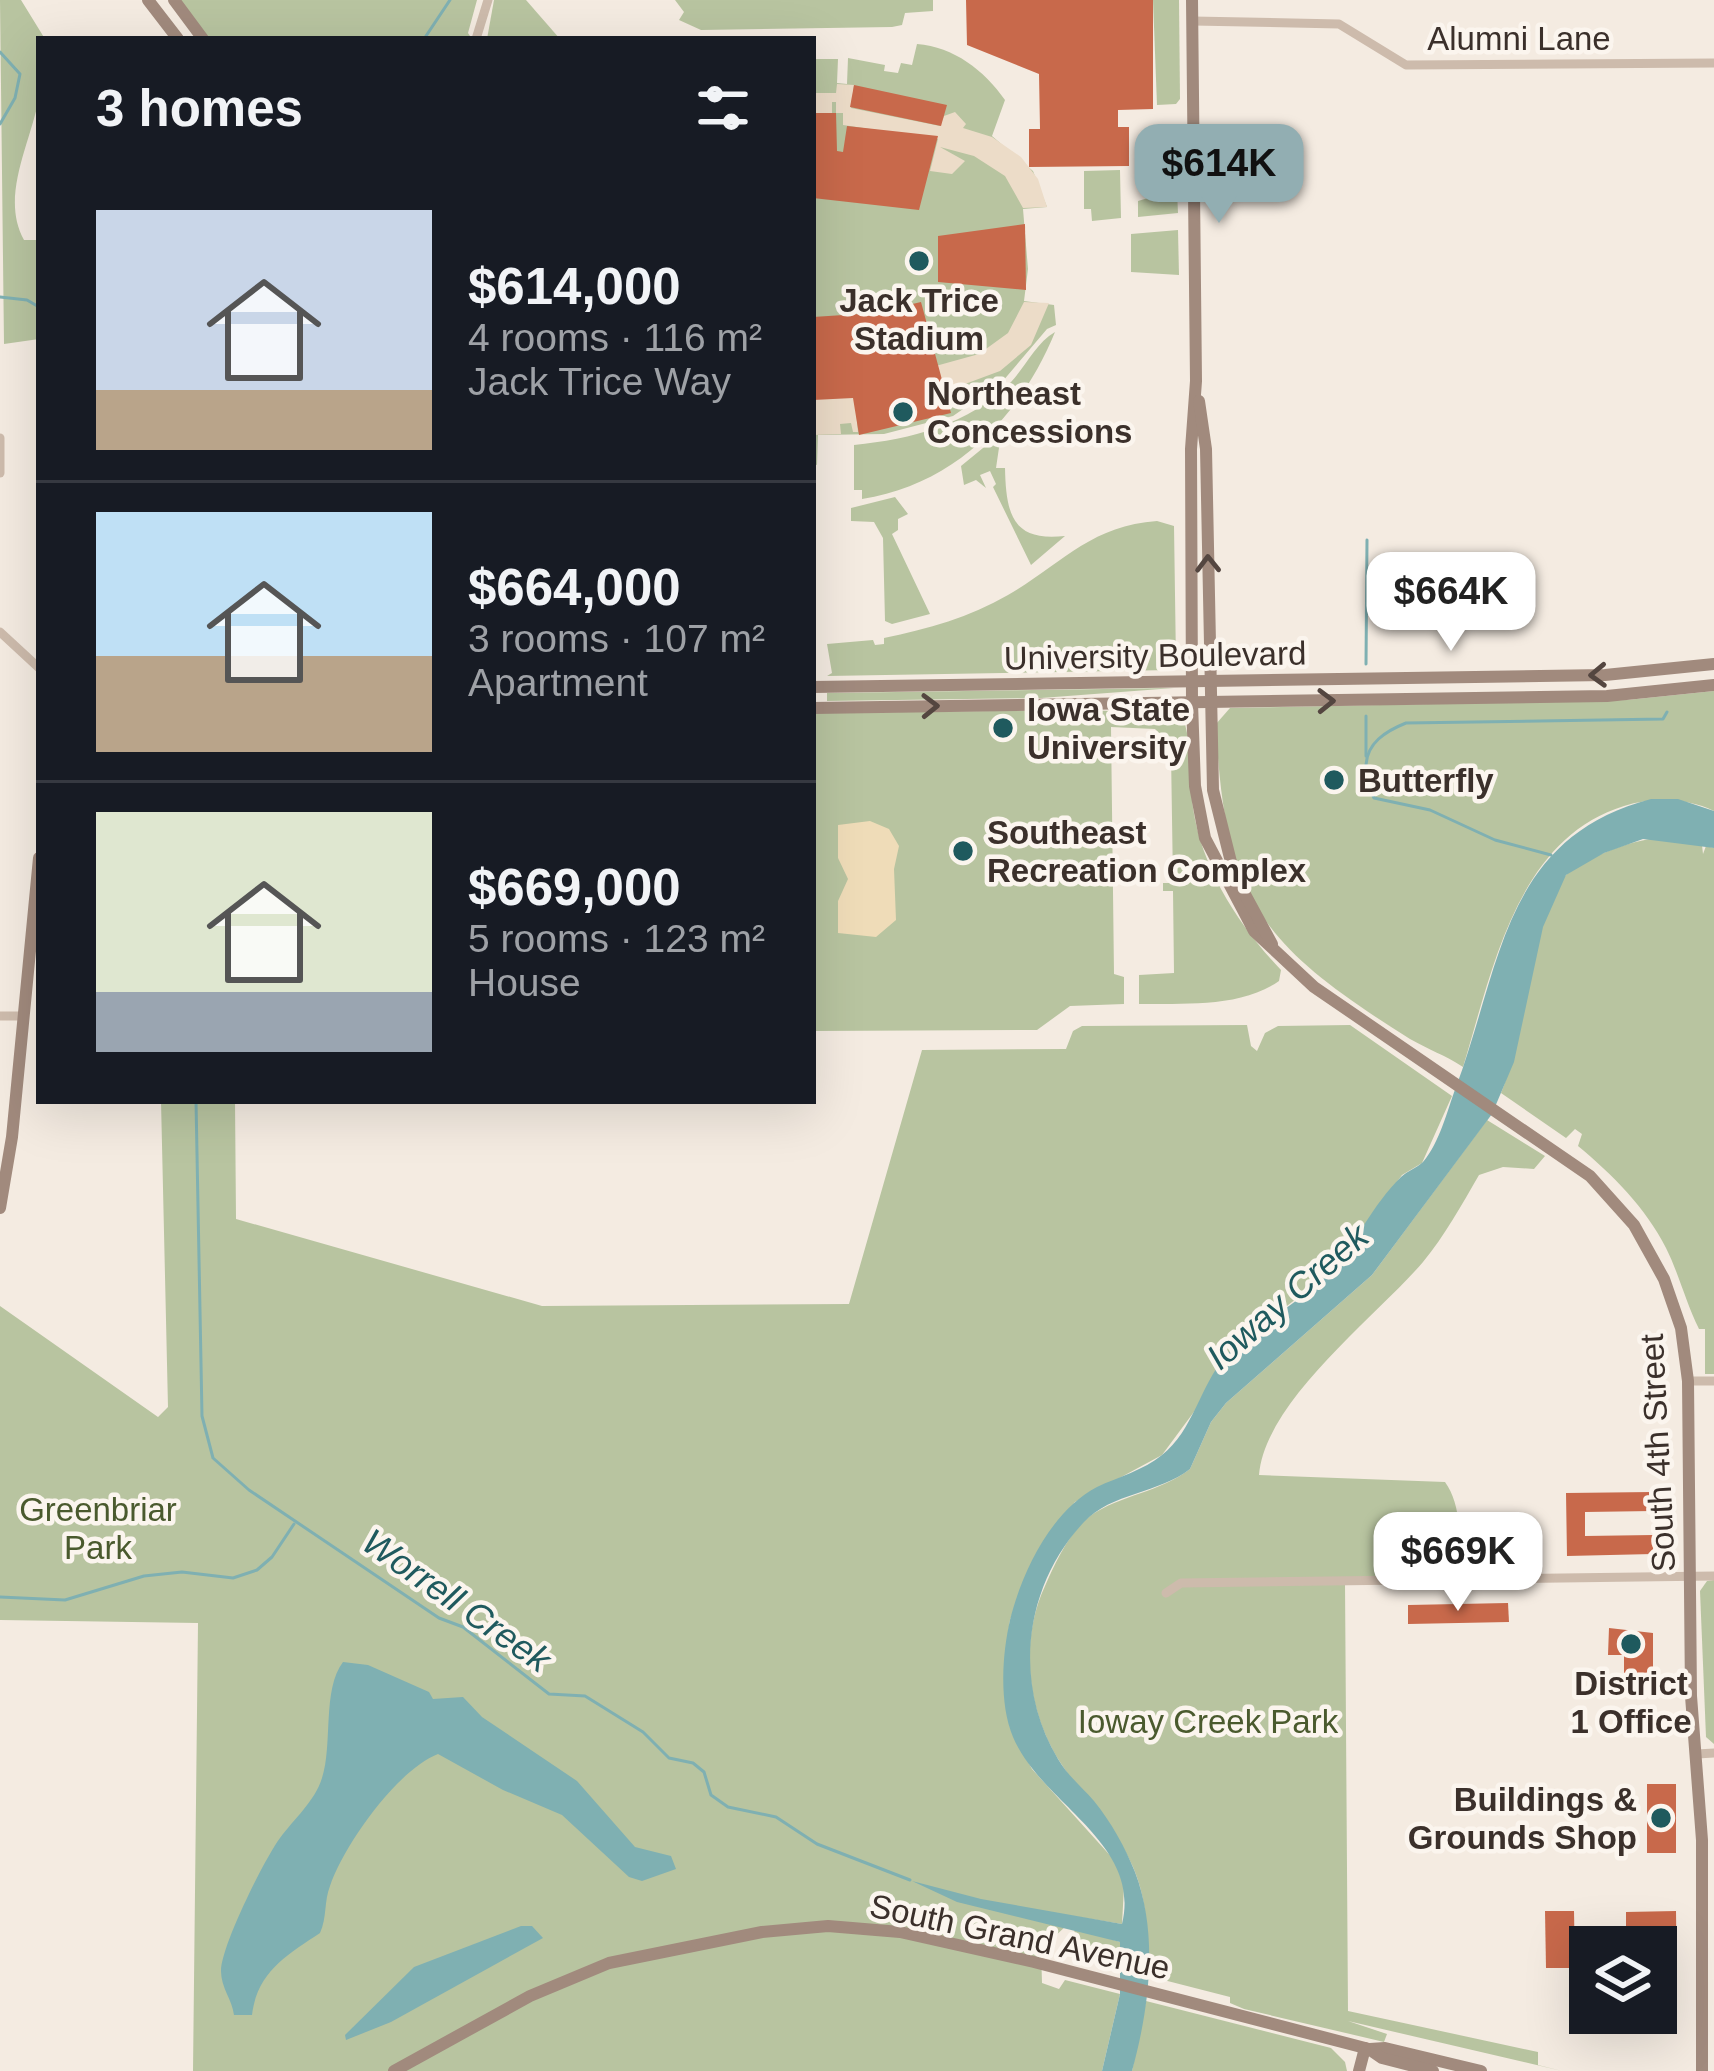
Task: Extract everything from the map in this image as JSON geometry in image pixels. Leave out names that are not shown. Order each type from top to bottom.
[{"type":"main road","points":[[148,0],[176,36]]},
{"type":"main road","points":[[174,0],[200,36]]},
{"type":"main road","points":[[1192,0],[1196,381]]},
{"type":"main road","name":"South 4th Street","points":[[1196,381],[1206,449],[1213,790],[1226,853],[1242,893],[1275,950]]},
{"type":"main road","name":"South 4th Street","points":[[1196,381],[1191,449],[1195,787],[1205,838],[1238,908],[1314,987],[1590,1176],[1634,1225],[1673,1301],[1688,1381],[1690,1576],[1702,1840],[1702,2071]]},
{"type":"main road","name":"University Boulevard","points":[[816,687],[1604,675],[1714,664]]},
{"type":"main road","name":"University Boulevard","points":[[816,708],[1607,695],[1714,685]]},
{"type":"main road","points":[[0,1208],[12,1137],[36,888]]},
{"type":"main road","name":"South Grand Avenue","points":[[394,2071],[550,1986],[642,1954],[762,1932],[828,1926],[880,1929],[1046,1965],[1367,2049],[1382,2058],[1433,2071]]},
{"type":"main road","name":"South Grand Avenue","points":[[1367,2049],[1384,2048],[1480,2071]]},
{"type":"main road","points":[[1359,2071],[1367,2049]]},
{"type":"street","points":[[477,36],[488,0]]},
{"type":"street","name":"Alumni Lane","points":[[1192,21],[1339,24],[1406,65],[1714,63]]},
{"type":"street","points":[[0,438],[0,473]]},
{"type":"street","points":[[0,632],[36,665]]},
{"type":"street","points":[[0,1016],[23,1016]]},
{"type":"street","points":[[1688,1381],[1714,1381]]},
{"type":"street","points":[[1166,1593],[1181,1583],[1714,1576]]},
{"type":"street","points":[[1697,1754],[1714,1753]]},
{"type":"green space","points":[[0,0],[21,0],[43,36],[36,36],[36,111],[19,170],[15,206],[24,240],[36,240],[36,339],[4,344]]},
{"type":"green space","points":[[174,0],[477,0],[470,36],[201,36]]},
{"type":"green space","points":[[494,0],[526,0],[557,36],[488,36]]},
{"type":"green space","points":[[675,0],[933,0],[933,11],[905,13],[902,25],[892,27],[701,30],[679,20],[684,12]]},
{"type":"green space","points":[[1153,0],[1179,0],[1180,99],[1176,104],[1157,105]]},
{"type":"green space","name":"Jack Trice Stadium","points":[[917,44],[943,50],[967,62],[1005,100],[992,136],[1033,171],[1047,207],[1023,209],[1028,269],[1024,301],[1054,305],[1056,325],[1047,329],[1002,382],[953,416],[884,434],[818,435],[817,465],[816,59],[838,59],[837,83],[847,84],[848,58],[885,65],[884,71],[898,73],[901,63],[912,65]]},
{"type":"green space","points":[[1174,126],[1178,213],[1138,217],[1138,201],[1158,195],[1157,130],[1148,127]]},
{"type":"green space","points":[[1120,170],[1121,218],[1092,221],[1091,209],[1084,209],[1084,171]]},
{"type":"green space","points":[[1178,230],[1179,275],[1131,272],[1131,234]]},
{"type":"green space","points":[[1055,332],[1023,392],[981,442],[927,479],[896,491],[862,499],[862,490],[854,490],[854,445],[918,434],[976,409],[1011,382]]},
{"type":"green space","points":[[994,439],[1000,441],[996,468],[1005,468],[1007,499],[1016,522],[1034,535],[1065,536],[1031,565],[993,487],[990,471],[980,475],[986,488],[976,480],[964,485],[961,466]]},
{"type":"green space","points":[[895,497],[908,514],[898,519],[898,530],[892,534],[930,614],[892,624],[885,621],[883,538],[874,522],[851,521],[851,508]]},
{"type":"green space","points":[[1157,521],[1174,526],[1176,663],[1171,670],[827,676],[832,673],[827,644],[873,640],[875,645],[884,644],[884,638],[964,616],[1008,595],[1095,538]]},
{"type":"green space","points":[[1174,688],[1041,698],[827,701],[827,693]]},
{"type":"green space","points":[[1714,691],[1714,811],[1681,801],[1635,803],[1587,823],[1557,847],[1514,913],[1463,1067],[1410,1039],[1318,975],[1260,913],[1242,877],[1229,835],[1216,724],[1230,708],[1627,700]]},
{"type":"green space","name":"Southeast Recreation Complex","points":[[1083,710],[1165,713],[1185,724],[1193,808],[1205,853],[1237,915],[1281,970],[1279,981],[1229,1000],[1139,1004],[1139,975],[1174,973],[1173,891],[1163,891],[1163,883],[1173,883],[1171,753],[1155,729],[1111,727],[1114,974],[1124,977],[1124,1004],[1070,1006],[1037,1030],[816,1031],[816,713]]},
{"type":"green space","points":[[1658,838],[1702,845],[1703,854],[1706,846],[1714,848],[1714,1374],[1705,1374],[1705,1329],[1699,1329],[1666,1248],[1638,1206],[1578,1146],[1582,1134],[1575,1129],[1566,1138],[1501,1093],[1543,919],[1564,877],[1595,857]]},
{"type":"green space","name":"Greenbriar Park","points":[[1247,1025],[1251,1046],[1257,1051],[1265,1033],[1278,1026],[1350,1025],[1452,1096],[1422,1163],[1402,1175],[1327,1275],[1253,1332],[1162,1455],[1075,1502],[1035,1556],[1010,1620],[1006,1647],[1010,1728],[1032,1769],[1116,1862],[1124,1887],[1122,1924],[1041,1911],[1041,1920],[1066,1926],[1041,1949],[1042,1983],[1059,1989],[1065,1980],[1120,1994],[1102,2071],[193,2071],[198,1623],[0,1620],[0,1306],[158,1417],[168,1407],[161,1104],[235,1104],[236,1219],[542,1306],[849,1304],[922,1050],[1066,1049],[1073,1031],[1082,1026]]},
{"type":"green space","name":"Ioway Creek Park","points":[[1487,1120],[1545,1156],[1534,1169],[1503,1167],[1479,1175],[1423,1262],[1325,1362],[1280,1418],[1259,1475],[1445,1482],[1458,1515],[1452,1575],[1345,1583],[1348,2011],[1538,2052],[1538,2065],[1562,2071],[1348,2021],[1387,2034],[1384,2042],[1244,2009],[1230,2003],[1230,1997],[1148,1976],[1144,1907],[1133,1867],[1049,1742],[1030,1676],[1037,1608],[1076,1530],[1102,1509],[1190,1469],[1211,1422],[1226,1403],[1372,1275]]},
{"type":"green space","points":[[1714,1580],[1714,1744],[1706,1737],[1700,1591]]},
{"type":"green space","points":[[1075,1928],[1120,1942],[1122,1970],[1071,1957]]},
{"type":"green space","points":[[1146,2001],[1331,2048],[1347,2071],[1132,2071]]},
{"type":"sand","points":[[870,821],[889,829],[899,846],[894,869],[896,920],[876,937],[838,933],[838,901],[848,879],[838,858],[838,825]]},
{"type":"shaded area","points":[[837,84],[854,85],[851,108],[940,126],[944,116],[955,112],[966,124],[963,128],[992,137],[1021,157],[1038,179],[1047,207],[1023,208],[1005,176],[974,156],[940,147],[965,161],[952,174],[930,171],[938,139],[843,125],[836,102],[832,102],[832,113],[816,113],[816,93],[836,93]]},
{"type":"shaded area","points":[[1024,302],[1049,303],[1031,345],[1000,371],[965,384],[970,390],[959,404],[948,402],[944,391],[856,411],[858,432],[853,432],[851,423],[840,424],[841,434],[816,435],[816,399],[979,354],[1008,333]]},
{"type":"water","name":"Ioway Creek","points":[[1651,799],[1678,799],[1714,811],[1714,848],[1643,839],[1604,853],[1566,875],[1543,927],[1514,1062],[1492,1114],[1372,1275],[1226,1403],[1211,1422],[1190,1469],[1095,1512],[1064,1548],[1048,1576],[1031,1637],[1034,1699],[1058,1759],[1122,1844],[1135,1872],[1147,1921],[1147,1997],[1132,2071],[1102,2071],[1120,1994],[1120,1942],[957,1902],[912,1881],[981,1899],[1122,1924],[1124,1895],[1104,1846],[1027,1761],[1009,1724],[1003,1679],[1005,1648],[1022,1582],[1041,1544],[1066,1511],[1097,1487],[1147,1465],[1173,1445],[1225,1357],[1324,1278],[1390,1188],[1423,1162],[1442,1126],[1499,952],[1536,875],[1565,843],[1602,818]]},
{"type":"water","points":[[343,1662],[368,1665],[429,1692],[433,1699],[463,1697],[482,1717],[577,1781],[635,1847],[671,1856],[676,1869],[642,1881],[629,1877],[562,1815],[503,1790],[438,1754],[406,1776],[360,1830],[330,1886],[320,1933],[267,1976],[252,2015],[234,2015],[221,1977],[223,1959],[264,1864],[319,1786],[332,1687]]},
{"type":"water","points":[[521,1926],[532,1926],[543,1938],[391,2022],[346,2040],[345,2035],[414,1967]]},
{"type":"building","points":[[966,0],[1153,0],[1153,109],[1118,110],[1118,127],[1129,127],[1129,166],[1029,167],[1029,129],[1040,129],[1039,74],[967,45]]},
{"type":"building","points":[[854,85],[947,105],[941,126],[850,107]]},
{"type":"building","name":"Jack Trice Stadium","points":[[816,113],[836,113],[837,151],[843,152],[847,126],[938,136],[919,210],[816,198]]},
{"type":"building","points":[[1025,224],[1026,290],[938,282],[938,236]]},
{"type":"building","name":"Jack Trice Stadium","points":[[921,302],[951,413],[859,435],[853,398],[816,400],[816,317],[874,313]]},
{"type":"building","points":[[1652,1492],[1653,1511],[1585,1512],[1585,1536],[1653,1535],[1653,1554],[1567,1556],[1566,1493]]},
{"type":"building","points":[[1508,1603],[1509,1622],[1408,1624],[1408,1605]]},
{"type":"building","name":"District 1 Office","points":[[1609,1628],[1653,1633],[1653,1681],[1624,1680],[1624,1655],[1608,1655]]},
{"type":"building","name":"Buildings & Grounds Shop","points":[[1647,1784],[1676,1784],[1676,1853],[1647,1853]]},
{"type":"building","points":[[1545,1911],[1574,1911],[1574,1926],[1569,1926],[1569,1968],[1546,1968]]},
{"type":"building","points":[[1676,1911],[1676,1926],[1626,1926],[1626,1912]]},
{"type":"waterway","points":[[426,36],[450,0]]},
{"type":"waterway","name":"Worrell Creek","points":[[0,52],[20,74],[15,98],[0,124]]},
{"type":"waterway","name":"Worrell Creek","points":[[0,297],[36,305]]},
{"type":"waterway","points":[[1366,664],[1367,540]]},
{"type":"waterway","points":[[1366,767],[1378,739],[1406,723],[1663,719],[1667,712]]},
{"type":"waterway","points":[[1366,716],[1366,756]]},
{"type":"waterway","points":[[1366,781],[1374,798],[1430,810],[1495,840],[1551,855]]},
{"type":"waterway","name":"Worrell Creek","points":[[196,1104],[202,1416],[213,1458],[249,1490],[439,1618],[463,1627],[549,1694],[585,1696],[643,1732],[669,1758],[693,1763],[704,1772],[711,1795],[728,1807],[776,1817],[817,1844],[910,1880]]},
{"type":"waterway","points":[[0,1597],[65,1600],[144,1576],[182,1572],[233,1578],[257,1570],[272,1557],[294,1524]]},
{"type":"place","name":"Jack Trice Stadium","points":[[919,261]]},
{"type":"place","name":"Northeast Concessions","points":[[903,412]]},
{"type":"place","name":"Iowa State University","points":[[1003,728]]},
{"type":"place","name":"Butterfly","points":[[1334,780]]},
{"type":"place","name":"Southeast Recreation Complex","points":[[963,851]]},
{"type":"place","name":"District 1 Office","points":[[1631,1644]]},
{"type":"place","name":"Buildings & Grounds Shop","points":[[1661,1818]]}]
